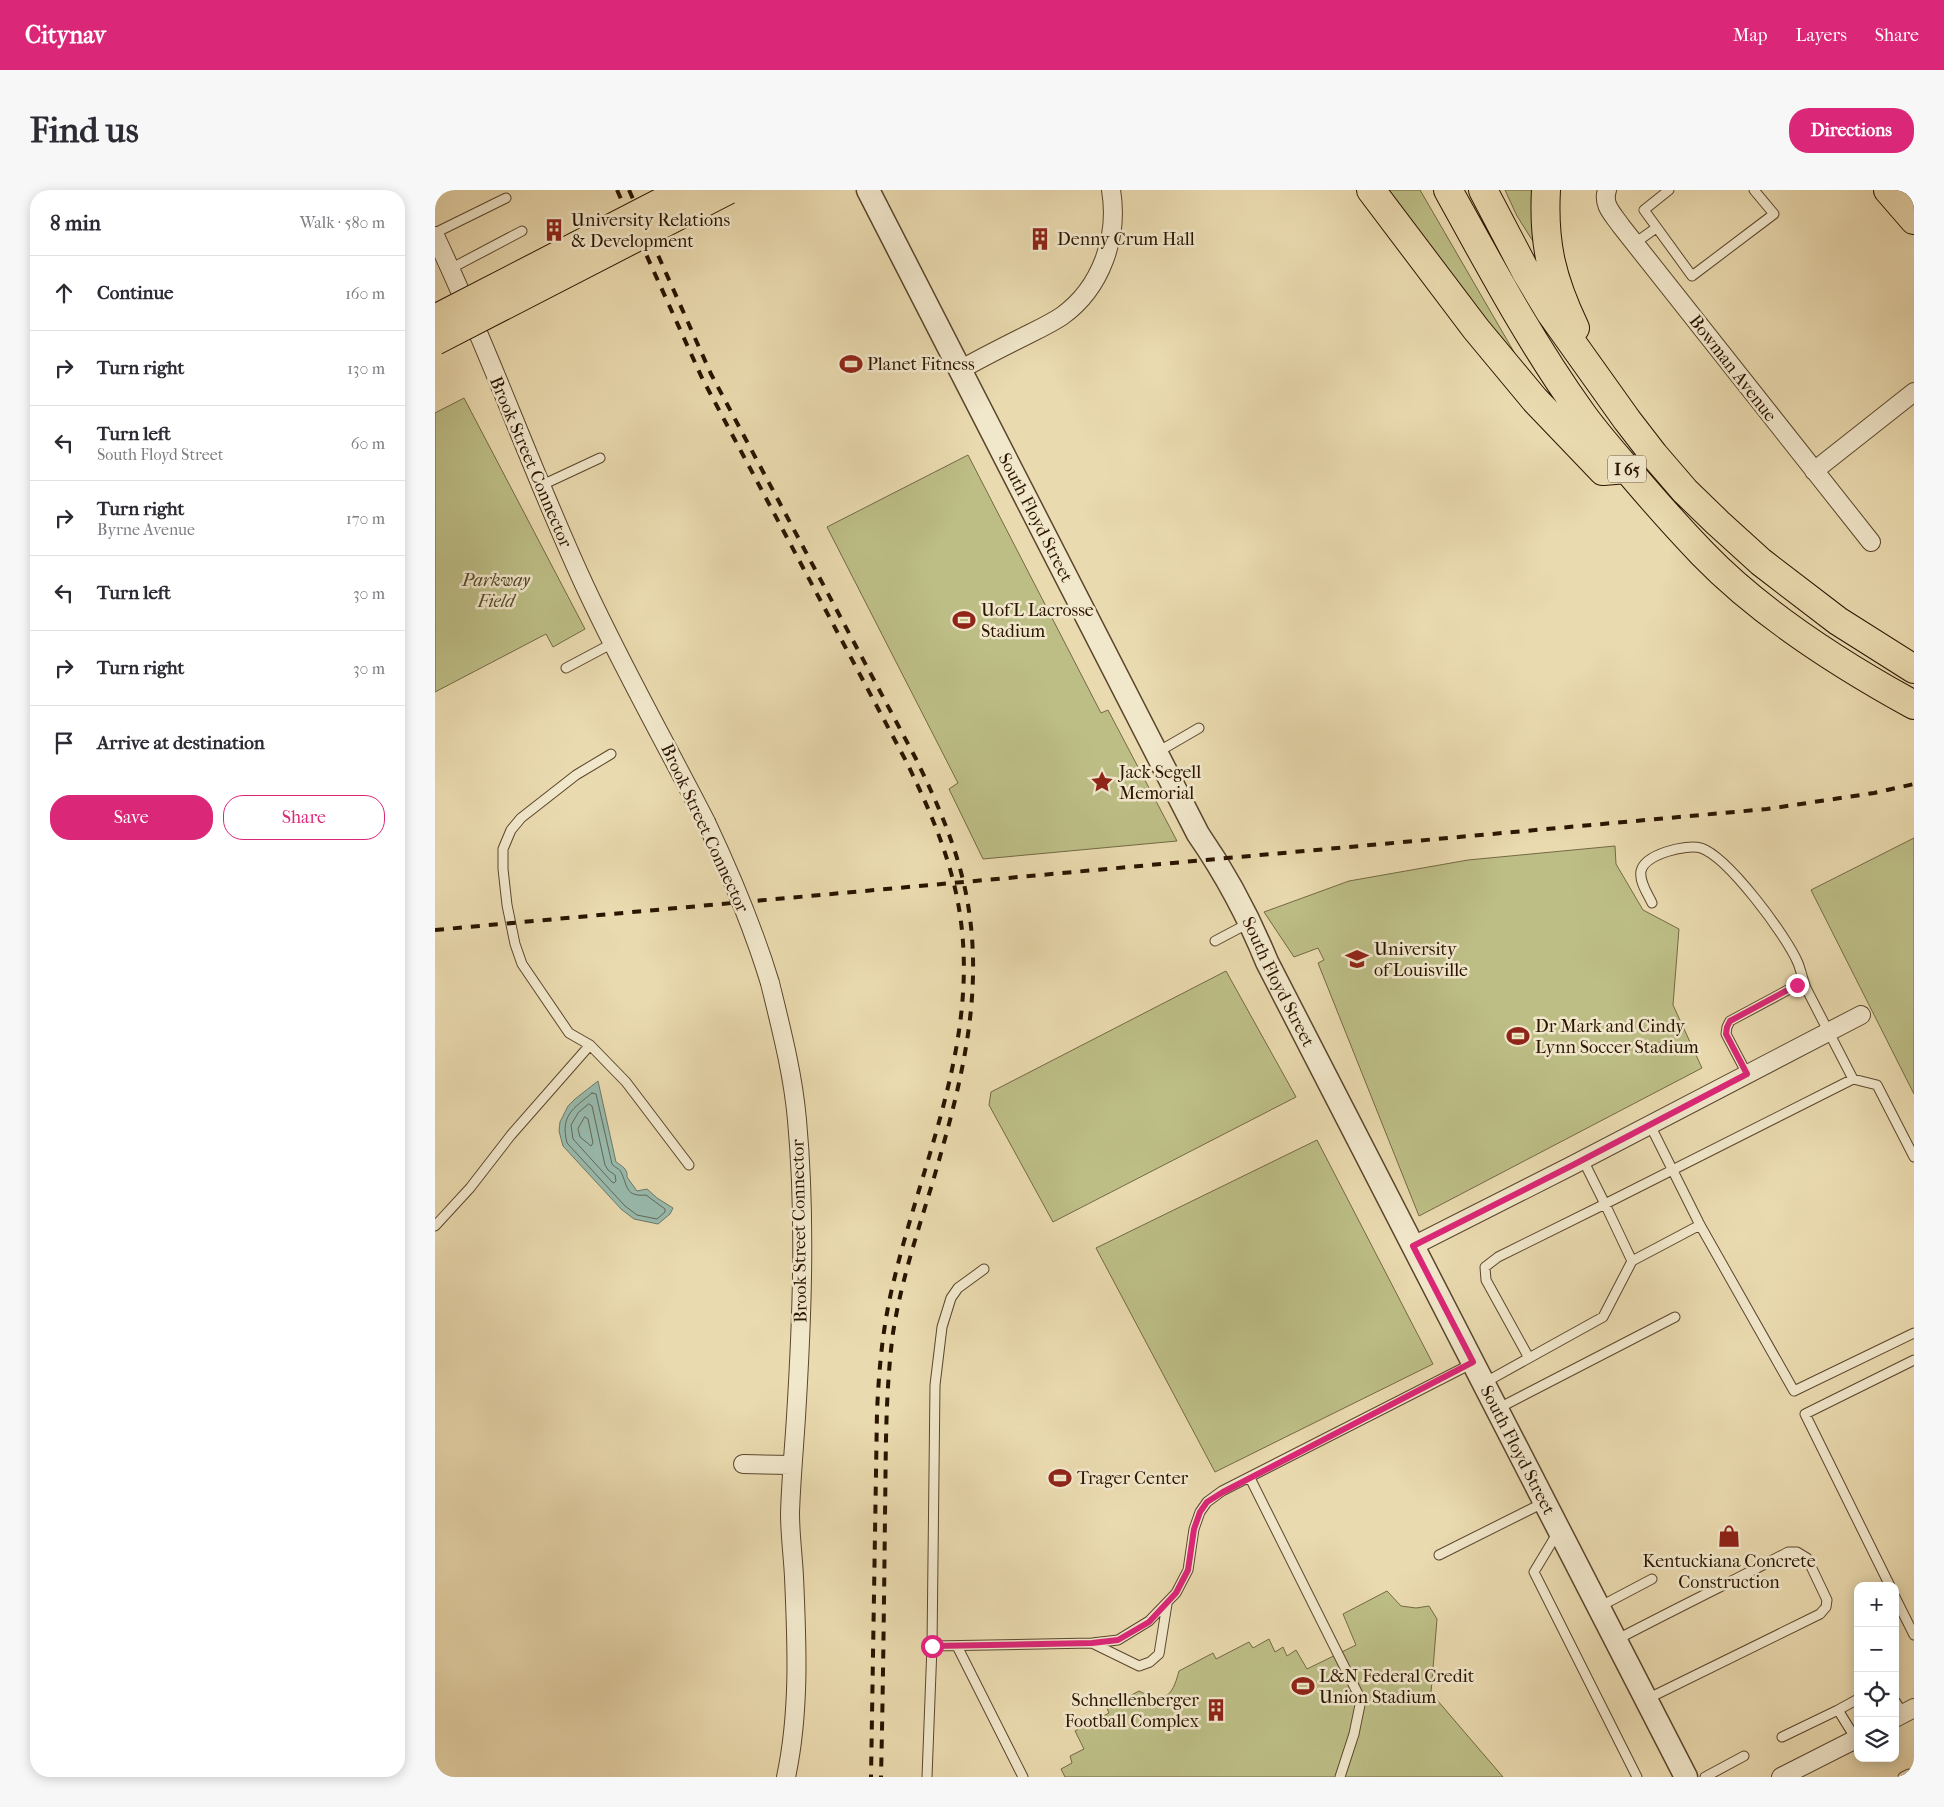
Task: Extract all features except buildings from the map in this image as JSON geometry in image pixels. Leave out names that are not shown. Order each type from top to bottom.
[{"type":"main road","points":[[435,319],[686,190]]},
{"type":"main road","points":[[435,341],[728,190]]},
{"type":"main road","points":[[1371,190],[1476,328],[1557,424],[1603,471],[1627,469]]},
{"type":"main road","name":"I 65","points":[[1448,190],[1519,318],[1582,414],[1627,469],[1704,555],[1755,600],[1801,635],[1878,685],[1914,705]]},
{"type":"main road","name":"I 65","points":[[1483,190],[1526,272],[1550,312],[1654,455],[1685,491],[1761,562],[1838,621],[1914,669]]},
{"type":"main road","points":[[1546,190],[1546,236],[1553,274],[1573,324],[1604,388]]},
{"type":"main road","points":[[1888,190],[1914,220]]},
{"type":"street","points":[[466,304],[686,190]]},
{"type":"street","name":"South Floyd Street","points":[[868,190],[1197,834],[1216,860],[1249,923],[1686,1777]]},
{"type":"street","points":[[960,370],[1062,316],[1087,291],[1096,277],[1110,243],[1113,206],[1111,190]]},
{"type":"street","name":"Bowman Avenue","points":[[1607,190],[1605,197],[1607,207],[1871,542]]},
{"type":"street","name":"Brook Street Connector","points":[[435,234],[466,304],[540,486],[582,581],[724,859],[756,939],[770,983],[788,1059],[797,1119],[802,1203],[801,1288],[791,1549],[795,1598],[796,1677],[794,1727],[786,1777]]},
{"type":"street","points":[[1814,471],[1914,392]]},
{"type":"street","points":[[1413,1246],[1861,1015]]},
{"type":"street","points":[[743,1464],[793,1465]]},
{"type":"street","points":[[1781,1777],[1854,1740]]},
{"type":"lane","points":[[1669,190],[1644,210],[1692,276],[1774,214],[1754,190]]},
{"type":"lane","points":[[435,234],[506,198]]},
{"type":"lane","points":[[1635,243],[1656,228]]},
{"type":"lane","points":[[450,269],[522,231]]},
{"type":"lane","points":[[540,486],[599,458]]},
{"type":"lane","points":[[567,668],[613,643]]},
{"type":"lane","points":[[1156,753],[1199,728]]},
{"type":"lane","points":[[611,754],[576,775],[521,818],[511,830],[503,849],[507,905],[515,944],[522,964],[569,1033],[590,1045],[626,1082],[689,1165]]},
{"type":"lane","points":[[1652,903],[1642,884],[1641,871],[1647,861],[1680,847],[1700,848],[1713,855],[1735,875],[1776,924],[1797,962],[1806,988],[1853,1079]]},
{"type":"lane","points":[[1215,941],[1249,923]]},
{"type":"lane","points":[[1747,1074],[1726,1034],[1730,1021],[1791,986],[1802,985],[1806,988]]},
{"type":"lane","points":[[435,1226],[470,1188],[511,1135],[590,1045]]},
{"type":"lane","points":[[1529,1358],[1486,1280],[1485,1267],[1498,1257],[1672,1172],[1853,1079],[1877,1085],[1914,1157]]},
{"type":"lane","points":[[1650,1125],[1672,1172],[1794,1391],[1914,1333]]},
{"type":"lane","points":[[1583,1160],[1632,1261]]},
{"type":"lane","points":[[1484,1383],[1603,1317],[1632,1261],[1701,1225]]},
{"type":"lane","points":[[927,1777],[932,1646],[935,1385],[941,1327],[951,1298],[958,1288],[984,1269]]},
{"type":"lane","points":[[1497,1409],[1675,1317]]},
{"type":"lane","points":[[1888,1582],[1805,1414],[1914,1360]]},
{"type":"lane","points":[[932,1646],[1092,1643],[1118,1640],[1149,1622],[1176,1593],[1188,1570],[1194,1529],[1200,1512],[1207,1502],[1473,1362]]},
{"type":"lane","points":[[1250,1478],[1361,1700],[1354,1734],[1340,1777]]},
{"type":"lane","points":[[1439,1555],[1545,1502]]},
{"type":"lane","points":[[1559,1530],[1534,1572],[1637,1777]]},
{"type":"lane","points":[[1616,1640],[1679,1606],[1705,1595],[1788,1552],[1797,1552],[1807,1558],[1827,1600],[1826,1607],[1821,1614],[1646,1699]]},
{"type":"lane","points":[[1599,1607],[1652,1580]]},
{"type":"lane","points":[[1092,1643],[1139,1666],[1150,1662],[1159,1654],[1167,1604]]},
{"type":"lane","points":[[1899,1605],[1914,1636]]},
{"type":"lane","points":[[957,1646],[1023,1777]]},
{"type":"lane","points":[[1782,1737],[1854,1701]]},
{"type":"lane","points":[[1838,1710],[1854,1734]]},
{"type":"lane","points":[[1705,1777],[1744,1756]]},
{"type":"green space","points":[[1379,190],[1420,190],[1521,364]]},
{"type":"green space","points":[[1505,190],[1541,190],[1536,246],[1517,216]]},
{"type":"green space","name":"Parkway Field","points":[[464,398],[585,629],[553,647],[546,634],[435,692],[435,413]]},
{"type":"green space","name":"UofL Lacrosse Stadium","points":[[968,455],[1101,713],[1108,710],[1177,841],[983,859],[949,789],[958,783],[827,527]]},
{"type":"green space","points":[[1914,838],[1914,1094],[1811,890]]},
{"type":"green space","name":"Dr Mark and Cindy Lynn Soccer Stadium","points":[[1615,846],[1616,864],[1643,910],[1679,929],[1673,1005],[1702,1068],[1419,1216],[1318,963],[1324,960],[1318,948],[1294,957],[1264,912],[1349,881],[1468,860]]},
{"type":"green space","points":[[1226,971],[1296,1097],[1053,1222],[989,1105],[991,1092]]},
{"type":"green space","points":[[1317,1140],[1433,1364],[1215,1472],[1096,1248]]},
{"type":"green space","name":"L&N Federal Credit Union Stadium","points":[[1387,1591],[1401,1606],[1416,1608],[1429,1606],[1437,1619],[1431,1693],[1503,1777],[1065,1777],[1061,1769],[1072,1763],[1070,1756],[1084,1749],[1075,1731],[1109,1713],[1107,1708],[1139,1691],[1155,1697],[1161,1698],[1166,1696],[1170,1693],[1179,1671],[1213,1653],[1216,1659],[1249,1642],[1253,1648],[1269,1639],[1275,1652],[1283,1647],[1287,1656],[1296,1650],[1307,1669],[1356,1645],[1343,1614]]},
{"type":"water","points":[[598,1081],[616,1162],[626,1170],[627,1177],[637,1191],[647,1189],[673,1208],[670,1214],[658,1224],[634,1219],[621,1209],[563,1146],[559,1131],[560,1122],[568,1106]]},
{"type":"railway","points":[[617,190],[702,378],[906,761],[933,819],[947,859],[958,901],[964,968],[961,1014],[954,1059],[932,1148],[894,1280],[884,1329],[880,1362],[877,1412],[871,1777]]},
{"type":"railway","points":[[629,190],[711,374],[915,757],[939,809],[952,844],[967,899],[972,935],[973,971],[967,1041],[952,1111],[910,1256],[893,1333],[890,1356],[886,1447],[881,1777]]},
{"type":"railway","points":[[435,930],[1767,809],[1874,793],[1914,784]]},
{"type":"place","name":"University Relations & Development","points":[[554,230]]},
{"type":"place","name":"Denny Crum Hall","points":[[1040,239]]},
{"type":"place","name":"Planet Fitness","points":[[851,364]]},
{"type":"place","name":"UofL Lacrosse Stadium","points":[[964,620]]},
{"type":"place","name":"Jack Segell Memorial","points":[[1102,782]]},
{"type":"place","name":"University of Louisville","points":[[1357,959]]},
{"type":"place","name":"Dr Mark and Cindy Lynn Soccer Stadium","points":[[1518,1036]]},
{"type":"place","name":"Trager Center","points":[[1060,1478]]},
{"type":"place","name":"Kentuckiana Concrete Construction","points":[[1729,1536]]},
{"type":"place","name":"L&N Federal Credit Union Stadium","points":[[1303,1686]]},
{"type":"place","name":"Schnellenberger Football Complex","points":[[1216,1710]]},
{"type":"route","points":[[932,1646],[1092,1643],[1118,1640],[1149,1622],[1176,1593],[1188,1570],[1194,1529],[1200,1512],[1207,1502],[1473,1362],[1413,1246],[1747,1074],[1726,1034],[1730,1021],[1791,986],[1797,985]]}]
